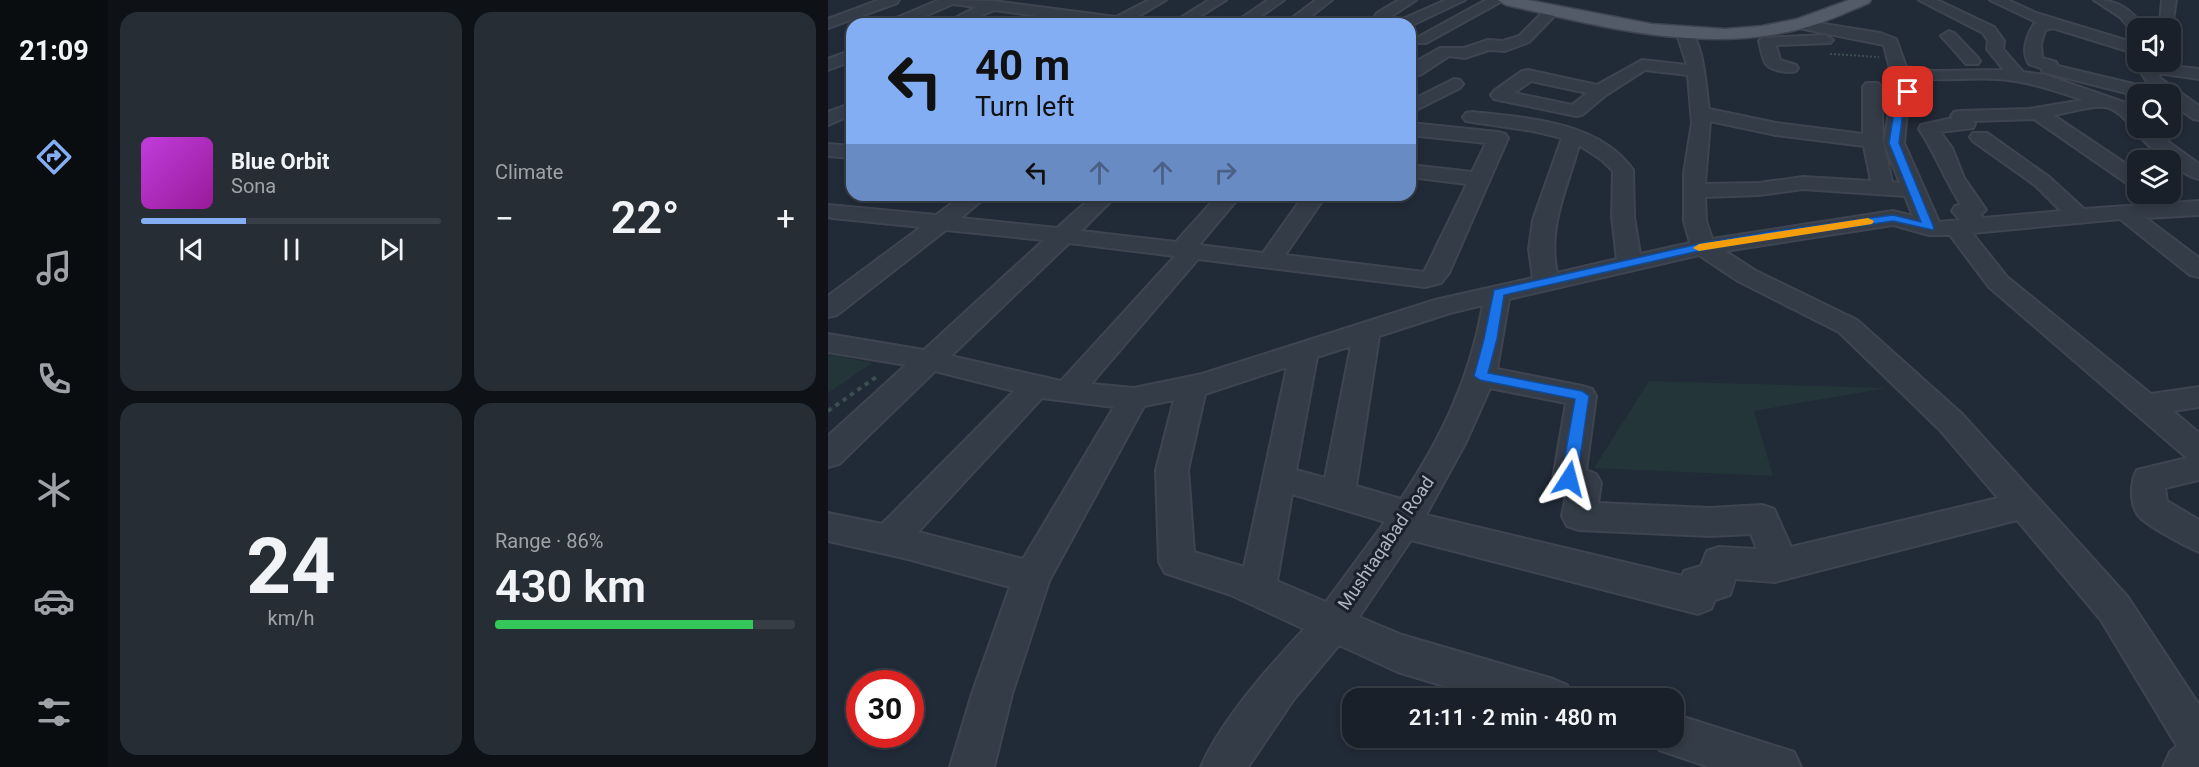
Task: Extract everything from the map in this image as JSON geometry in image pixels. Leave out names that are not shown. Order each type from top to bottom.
[{"type":"main road","points":[[1506,0],[1628,27],[1685,34],[1744,33],[1799,24],[1863,0]]},
{"type":"street","points":[[828,24],[891,0]]},
{"type":"street","points":[[908,18],[951,0],[999,3],[1034,11],[1089,18]]},
{"type":"street","points":[[1019,18],[1057,0]]},
{"type":"street","points":[[1125,18],[1159,0]]},
{"type":"street","points":[[1188,18],[1219,0]]},
{"type":"street","points":[[1249,18],[1277,0]]},
{"type":"street","points":[[1300,18],[1325,0]]},
{"type":"street","points":[[1382,16],[1409,0]]},
{"type":"street","points":[[1416,18],[1458,0]]},
{"type":"street","points":[[1421,40],[1497,0]]},
{"type":"street","points":[[1926,0],[1989,30],[1996,41],[1995,49],[2018,77]]},
{"type":"street","points":[[1997,0],[2060,30],[2127,52]]},
{"type":"street","points":[[2101,0],[2129,18]]},
{"type":"street","points":[[2168,18],[2169,0]]},
{"type":"street","points":[[965,18],[999,3]]},
{"type":"street","points":[[1074,18],[1102,4]]},
{"type":"street","points":[[1416,70],[1446,51],[1465,53],[1488,45],[1505,46],[1524,39],[1553,10]]},
{"type":"street","points":[[2079,16],[2099,26],[2127,31]]},
{"type":"street","points":[[1799,24],[1887,39],[1908,92],[1899,112],[1894,143],[1929,228]]},
{"type":"street","points":[[2060,30],[2039,27],[2031,50],[2035,61],[2050,65],[2049,69],[2127,101]]},
{"type":"street","points":[[1685,34],[1694,58],[1700,113],[1694,191],[1695,221],[1703,247],[1747,276],[1848,326],[1951,422],[2114,608],[2199,742]]},
{"type":"street","points":[[1949,36],[1972,61]]},
{"type":"street","points":[[1790,68],[1773,63],[1767,41],[1823,38],[1828,43],[1861,42],[1897,64],[1936,83],[1966,116]]},
{"type":"street","points":[[829,55],[846,45]]},
{"type":"street","points":[[2092,52],[2117,63],[2145,82],[2144,84]]},
{"type":"street","points":[[829,55],[846,54]]},
{"type":"street","points":[[1897,64],[1933,59],[2004,61]]},
{"type":"street","points":[[2117,63],[2127,60]]},
{"type":"street","points":[[1897,64],[1934,76],[1969,74],[2039,79],[2127,107]]},
{"type":"street","points":[[1600,91],[1528,75],[1500,95],[1576,111],[1600,91],[1642,65],[1695,71]]},
{"type":"street","points":[[2181,69],[2199,74]]},
{"type":"street","points":[[2149,72],[2155,82],[2199,114]]},
{"type":"street","points":[[1416,106],[1454,84]]},
{"type":"street","points":[[1872,87],[1873,141],[1883,187]]},
{"type":"street","points":[[2106,101],[2038,113],[1960,116],[1966,124],[1950,124],[1928,129],[1942,148],[1954,178],[1974,210],[1963,211],[1968,227],[1998,282],[2199,450]]},
{"type":"street","points":[[1416,110],[1520,123],[1572,136],[1613,157],[1623,171],[1621,200],[1623,237],[1630,263]]},
{"type":"street","points":[[828,119],[846,111]]},
{"type":"street","points":[[1700,113],[1776,129],[1873,141]]},
{"type":"street","points":[[2038,113],[2127,174]]},
{"type":"street","points":[[830,213],[1061,234],[1425,280],[1437,273],[1498,138],[1416,130]]},
{"type":"street","points":[[1546,282],[1541,250],[1547,210],[1572,136]]},
{"type":"street","points":[[1980,137],[2042,181],[2079,217]]},
{"type":"street","points":[[2154,138],[2199,173]]},
{"type":"street","points":[[828,150],[846,152]]},
{"type":"street","points":[[1416,172],[1479,178]]},
{"type":"street","points":[[1694,191],[1759,189],[1803,183],[1914,190]]},
{"type":"street","points":[[830,213],[847,201]]},
{"type":"street","points":[[828,309],[969,201]]},
{"type":"street","points":[[828,455],[917,358],[1099,201]]},
{"type":"street","points":[[1068,392],[1225,201]]},
{"type":"street","points":[[1269,261],[1311,201]]},
{"type":"street","points":[[2167,204],[2175,210]]},
{"type":"street","points":[[828,343],[917,358],[1036,387],[1134,398],[1192,386],[1444,306],[1703,247],[1893,218],[1929,228],[1968,227],[2199,208]]},
{"type":"street","points":[[2125,213],[2199,270]]},
{"type":"street","name":"Mushtaqabad Road","points":[[1223,767],[1280,684],[1332,623],[1405,519],[1446,451],[1480,376],[1491,339],[1498,292]]},
{"type":"street","points":[[1338,494],[1367,331]]},
{"type":"street","points":[[1257,589],[1304,351]]},
{"type":"street","points":[[1480,376],[1582,396],[1569,479],[1585,483],[1579,516],[1710,522],[1762,519],[1780,564]]},
{"type":"street","points":[[1192,386],[1172,470],[1177,562],[1239,581],[1398,653],[1516,688]]},
{"type":"street","points":[[888,540],[1036,387]]},
{"type":"street","points":[[2145,405],[2199,397]]},
{"type":"street","points":[[972,767],[992,694],[1032,577],[1134,398]]},
{"type":"street","points":[[2199,468],[2148,479],[2151,508],[2199,537]]},
{"type":"street","points":[[1280,477],[1338,494],[1405,519],[1698,597],[1697,582],[1717,584],[1719,562],[1780,564],[2024,505]]},
{"type":"street","points":[[828,527],[1032,577]]},
{"type":"street","points":[[1684,738],[1779,767]]},
{"type":"street","points":[[2185,767],[2199,755]]},
{"type":"path","points":[[1828,54],[1897,64]]},
{"type":"path","points":[[828,411],[917,358]]},
{"type":"shaded area","points":[[828,354],[872,363],[828,393]]},
{"type":"shaded area","points":[[1649,381],[1887,388],[1754,411],[1773,476],[1594,468]]},
{"type":"slow traffic","points":[[1699,248],[1868,221]]},
{"type":"route","points":[[1569,479],[1582,396],[1480,376],[1491,339],[1498,292],[1703,247],[1768,236],[1893,218],[1902,218],[1929,228],[1894,143],[1899,112],[1908,92]]}]
